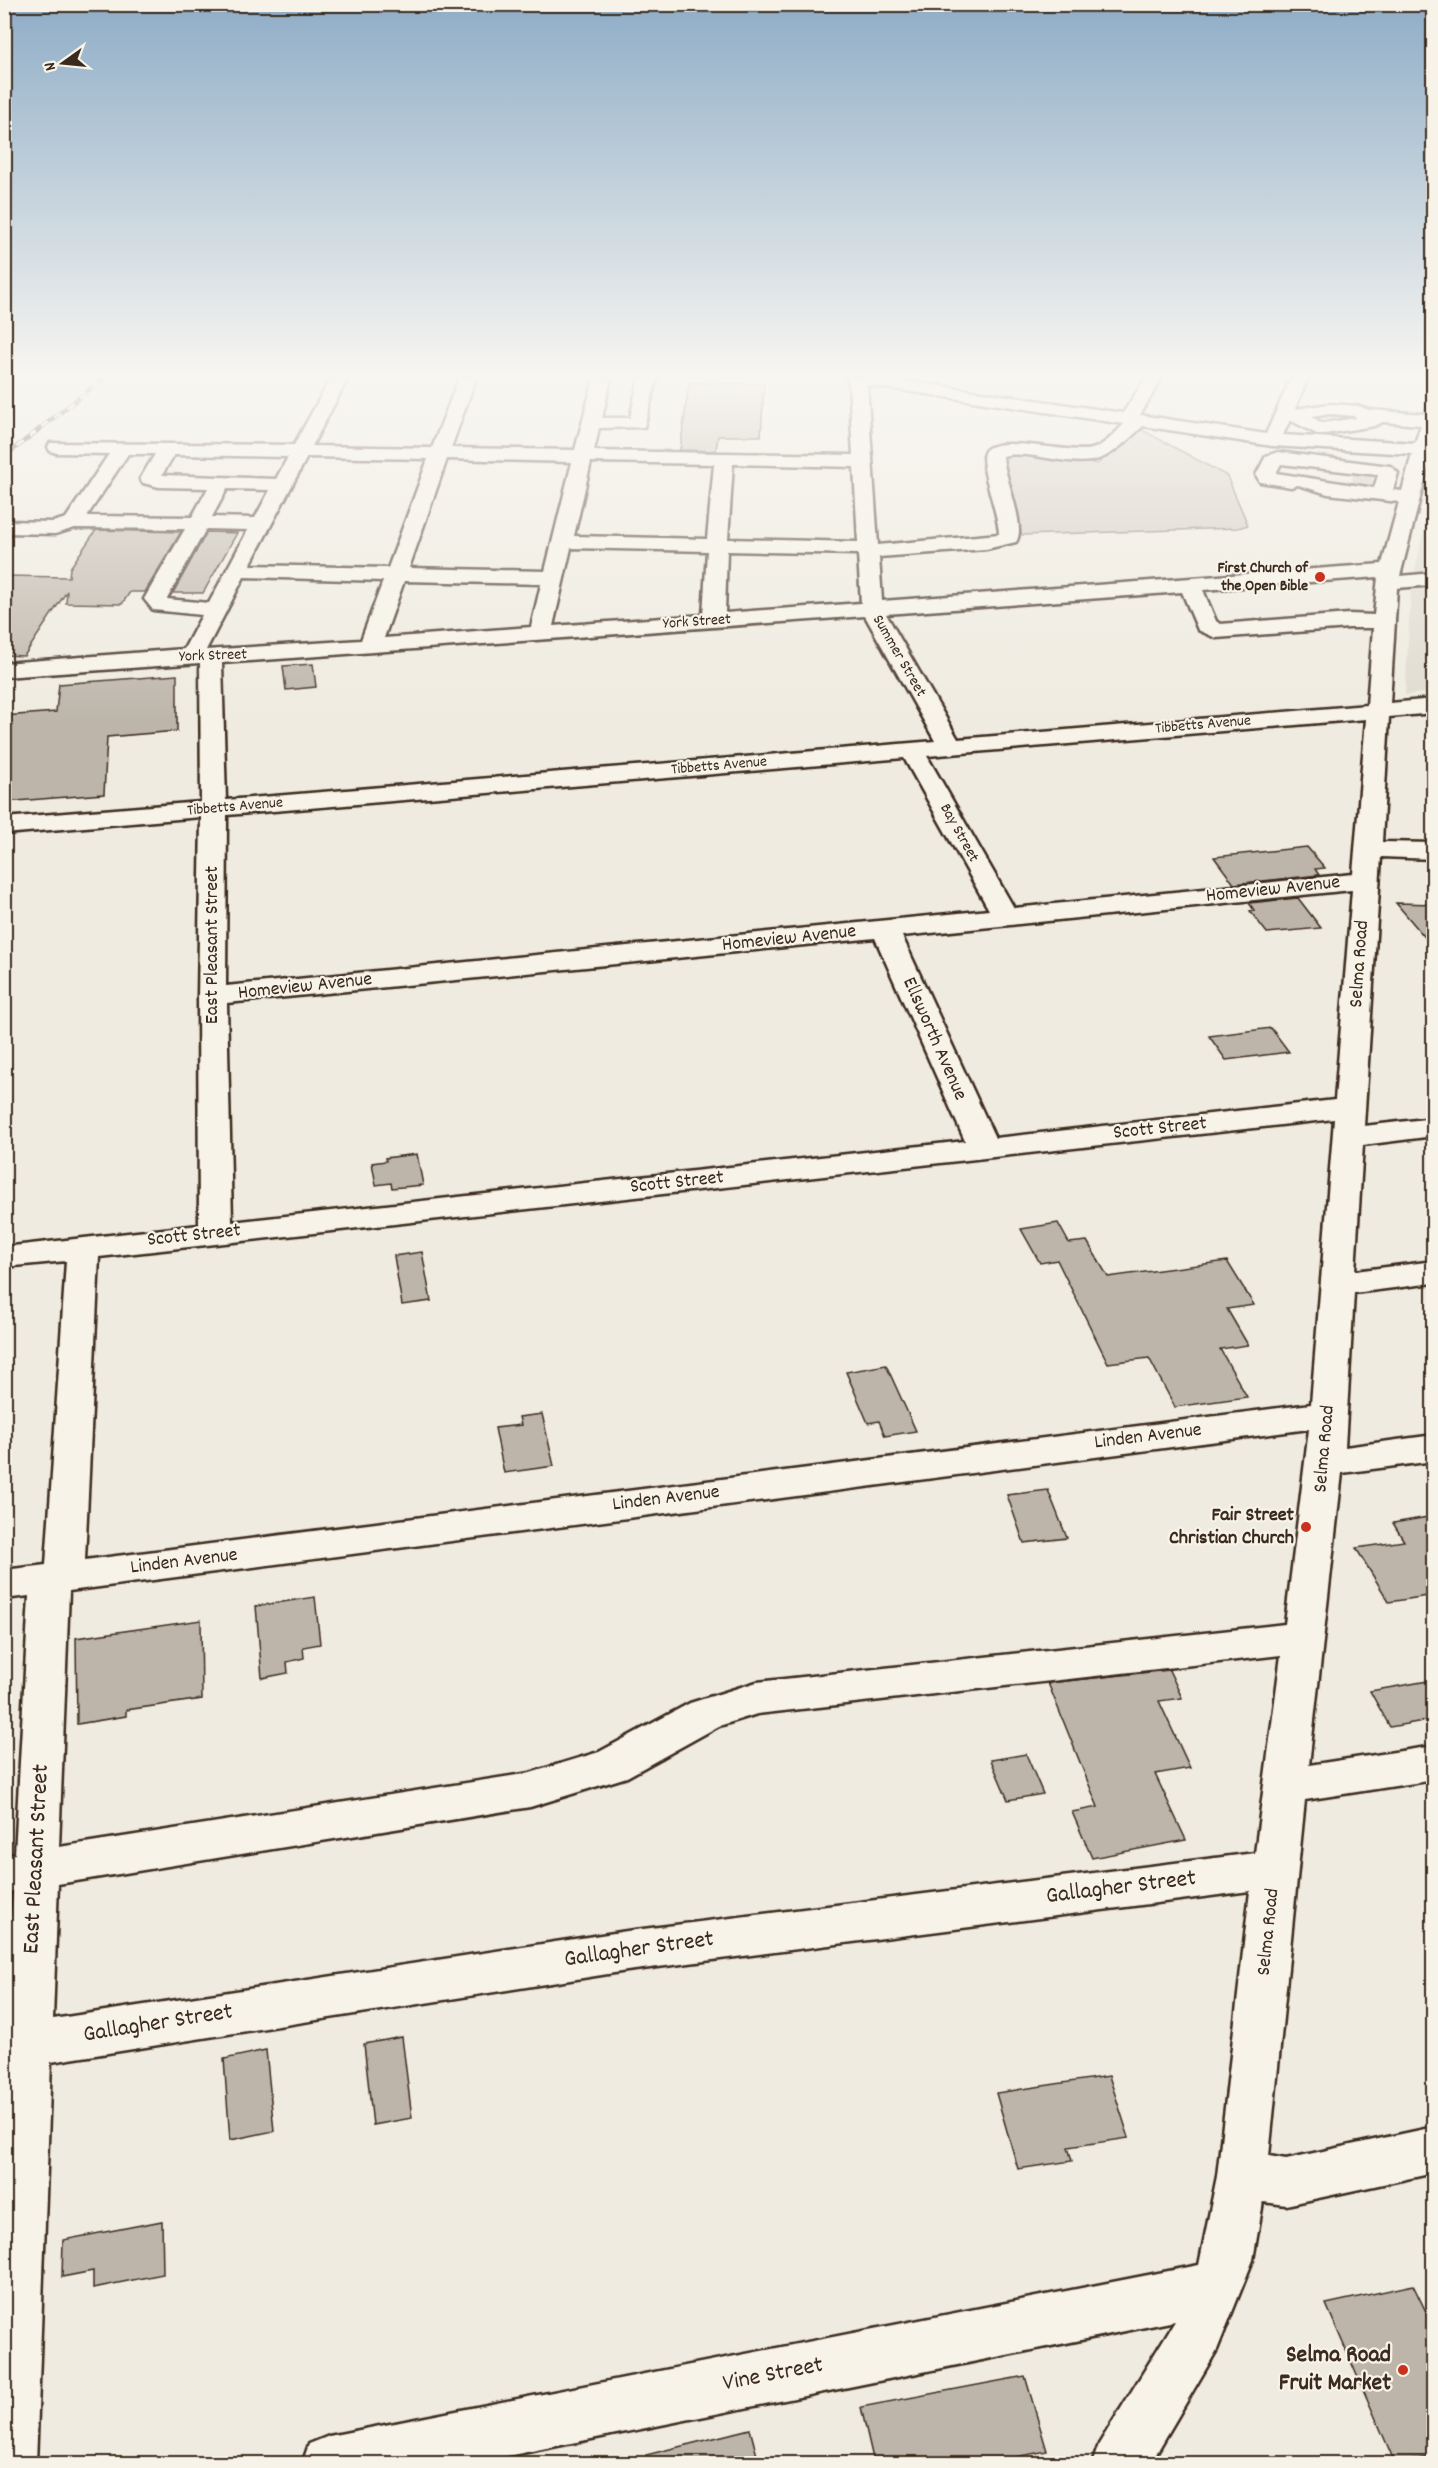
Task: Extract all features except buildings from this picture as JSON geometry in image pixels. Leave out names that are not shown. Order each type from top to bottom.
[{"type":"street","points":[[73,522],[92,493]]},
{"type":"street","points":[[215,493],[155,599],[161,605],[216,610]]},
{"type":"street","name":"East Pleasant Street","points":[[216,1234],[212,996],[214,808],[201,656],[216,610],[278,493]]},
{"type":"street","points":[[370,646],[425,493]]},
{"type":"street","points":[[540,634],[574,493]]},
{"type":"street","points":[[714,621],[721,493]]},
{"type":"street","name":"Summer Street","points":[[865,493],[872,609],[951,747]]},
{"type":"street","points":[[562,543],[869,550],[986,543],[1009,538],[1010,526],[1001,493]]},
{"type":"street","name":"Selma Road","points":[[1119,2463],[1198,2332],[1227,2260],[1242,2176],[1275,1869],[1325,1462],[1389,576],[1392,493]]},
{"type":"street","points":[[5,527],[55,528],[73,522],[262,524]]},
{"type":"street","points":[[237,571],[554,578]]},
{"type":"street","name":"York Street","points":[[4,670],[540,634],[1190,585],[1389,576],[1434,579]]},
{"type":"street","points":[[1190,585],[1206,625],[1216,630],[1349,621],[1384,622]]},
{"type":"street","name":"Tibbetts Avenue","points":[[4,826],[1434,706]]},
{"type":"street","name":"Bay Street","points":[[912,750],[1006,917]]},
{"type":"street","name":"Homeview Avenue","points":[[212,996],[1006,917],[1367,865],[1434,851]]},
{"type":"street","name":"Ellsworth Avenue","points":[[885,929],[984,1149]]},
{"type":"street","name":"Scott Street","points":[[4,1257],[984,1149],[1349,1123],[1434,1128]]},
{"type":"street","name":"East Pleasant Street","points":[[8,2463],[20,1872],[58,1578],[83,1248]]},
{"type":"street","points":[[1337,1284],[1434,1272]]},
{"type":"street","name":"Linden Avenue","points":[[4,1585],[1328,1414]]},
{"type":"street","points":[[1325,1462],[1434,1448]]},
{"type":"street","points":[[20,1872],[530,1790],[612,1766],[705,1714],[757,1698],[1303,1637]]},
{"type":"street","points":[[1285,1785],[1434,1763]]},
{"type":"street","name":"Gallagher Street","points":[[16,2046],[627,1951],[1275,1869]]},
{"type":"street","points":[[1242,2176],[1287,2182],[1434,2150]]},
{"type":"street","name":"Vine Street","points":[[329,2463],[1216,2287]]},
{"type":"shaded area","points":[[1010,493],[1234,493],[1248,525],[1238,528],[1022,535]]},
{"type":"shaded area","points":[[1433,493],[1433,692],[1405,695],[1411,589]]},
{"type":"place","name":"First Church of the Open Bible","points":[[1320,577]]},
{"type":"place","name":"Fair Street Christian Church","points":[[1306,1527]]},
{"type":"place","name":"Selma Road Fruit Market","points":[[1403,2370]]}]
